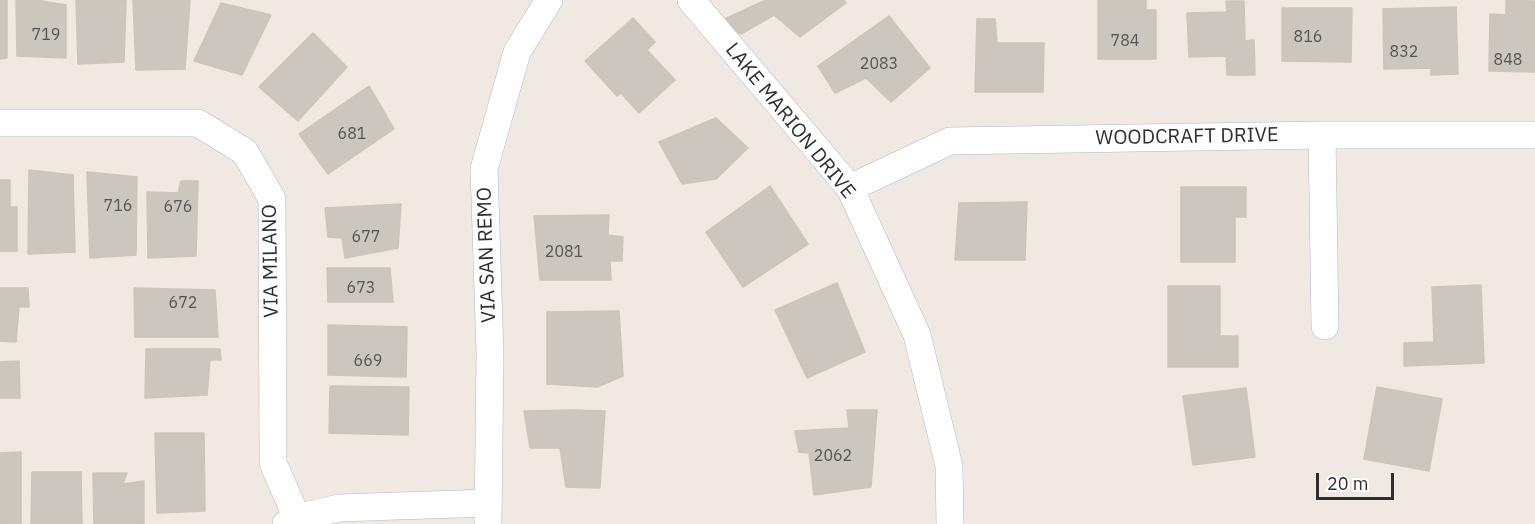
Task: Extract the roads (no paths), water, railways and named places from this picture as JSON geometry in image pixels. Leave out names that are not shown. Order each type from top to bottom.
[{"type":"street","name":"VIA SAN REMO","points":[[488,514],[490,354],[484,169],[518,51],[549,0]]},
{"type":"street","name":"LAKE MARION DRIVE","points":[[691,0],[850,188],[917,335],[949,466],[950,524]]},
{"type":"street","name":"VIA MILANO","points":[[0,123],[198,123],[245,152],[272,199],[273,463],[291,521],[339,508],[488,514]]},
{"type":"street","name":"WOODCRAFT DRIVE","points":[[850,188],[950,141],[1322,135],[1535,135]]},
{"type":"street","points":[[1322,135],[1325,326]]}]
